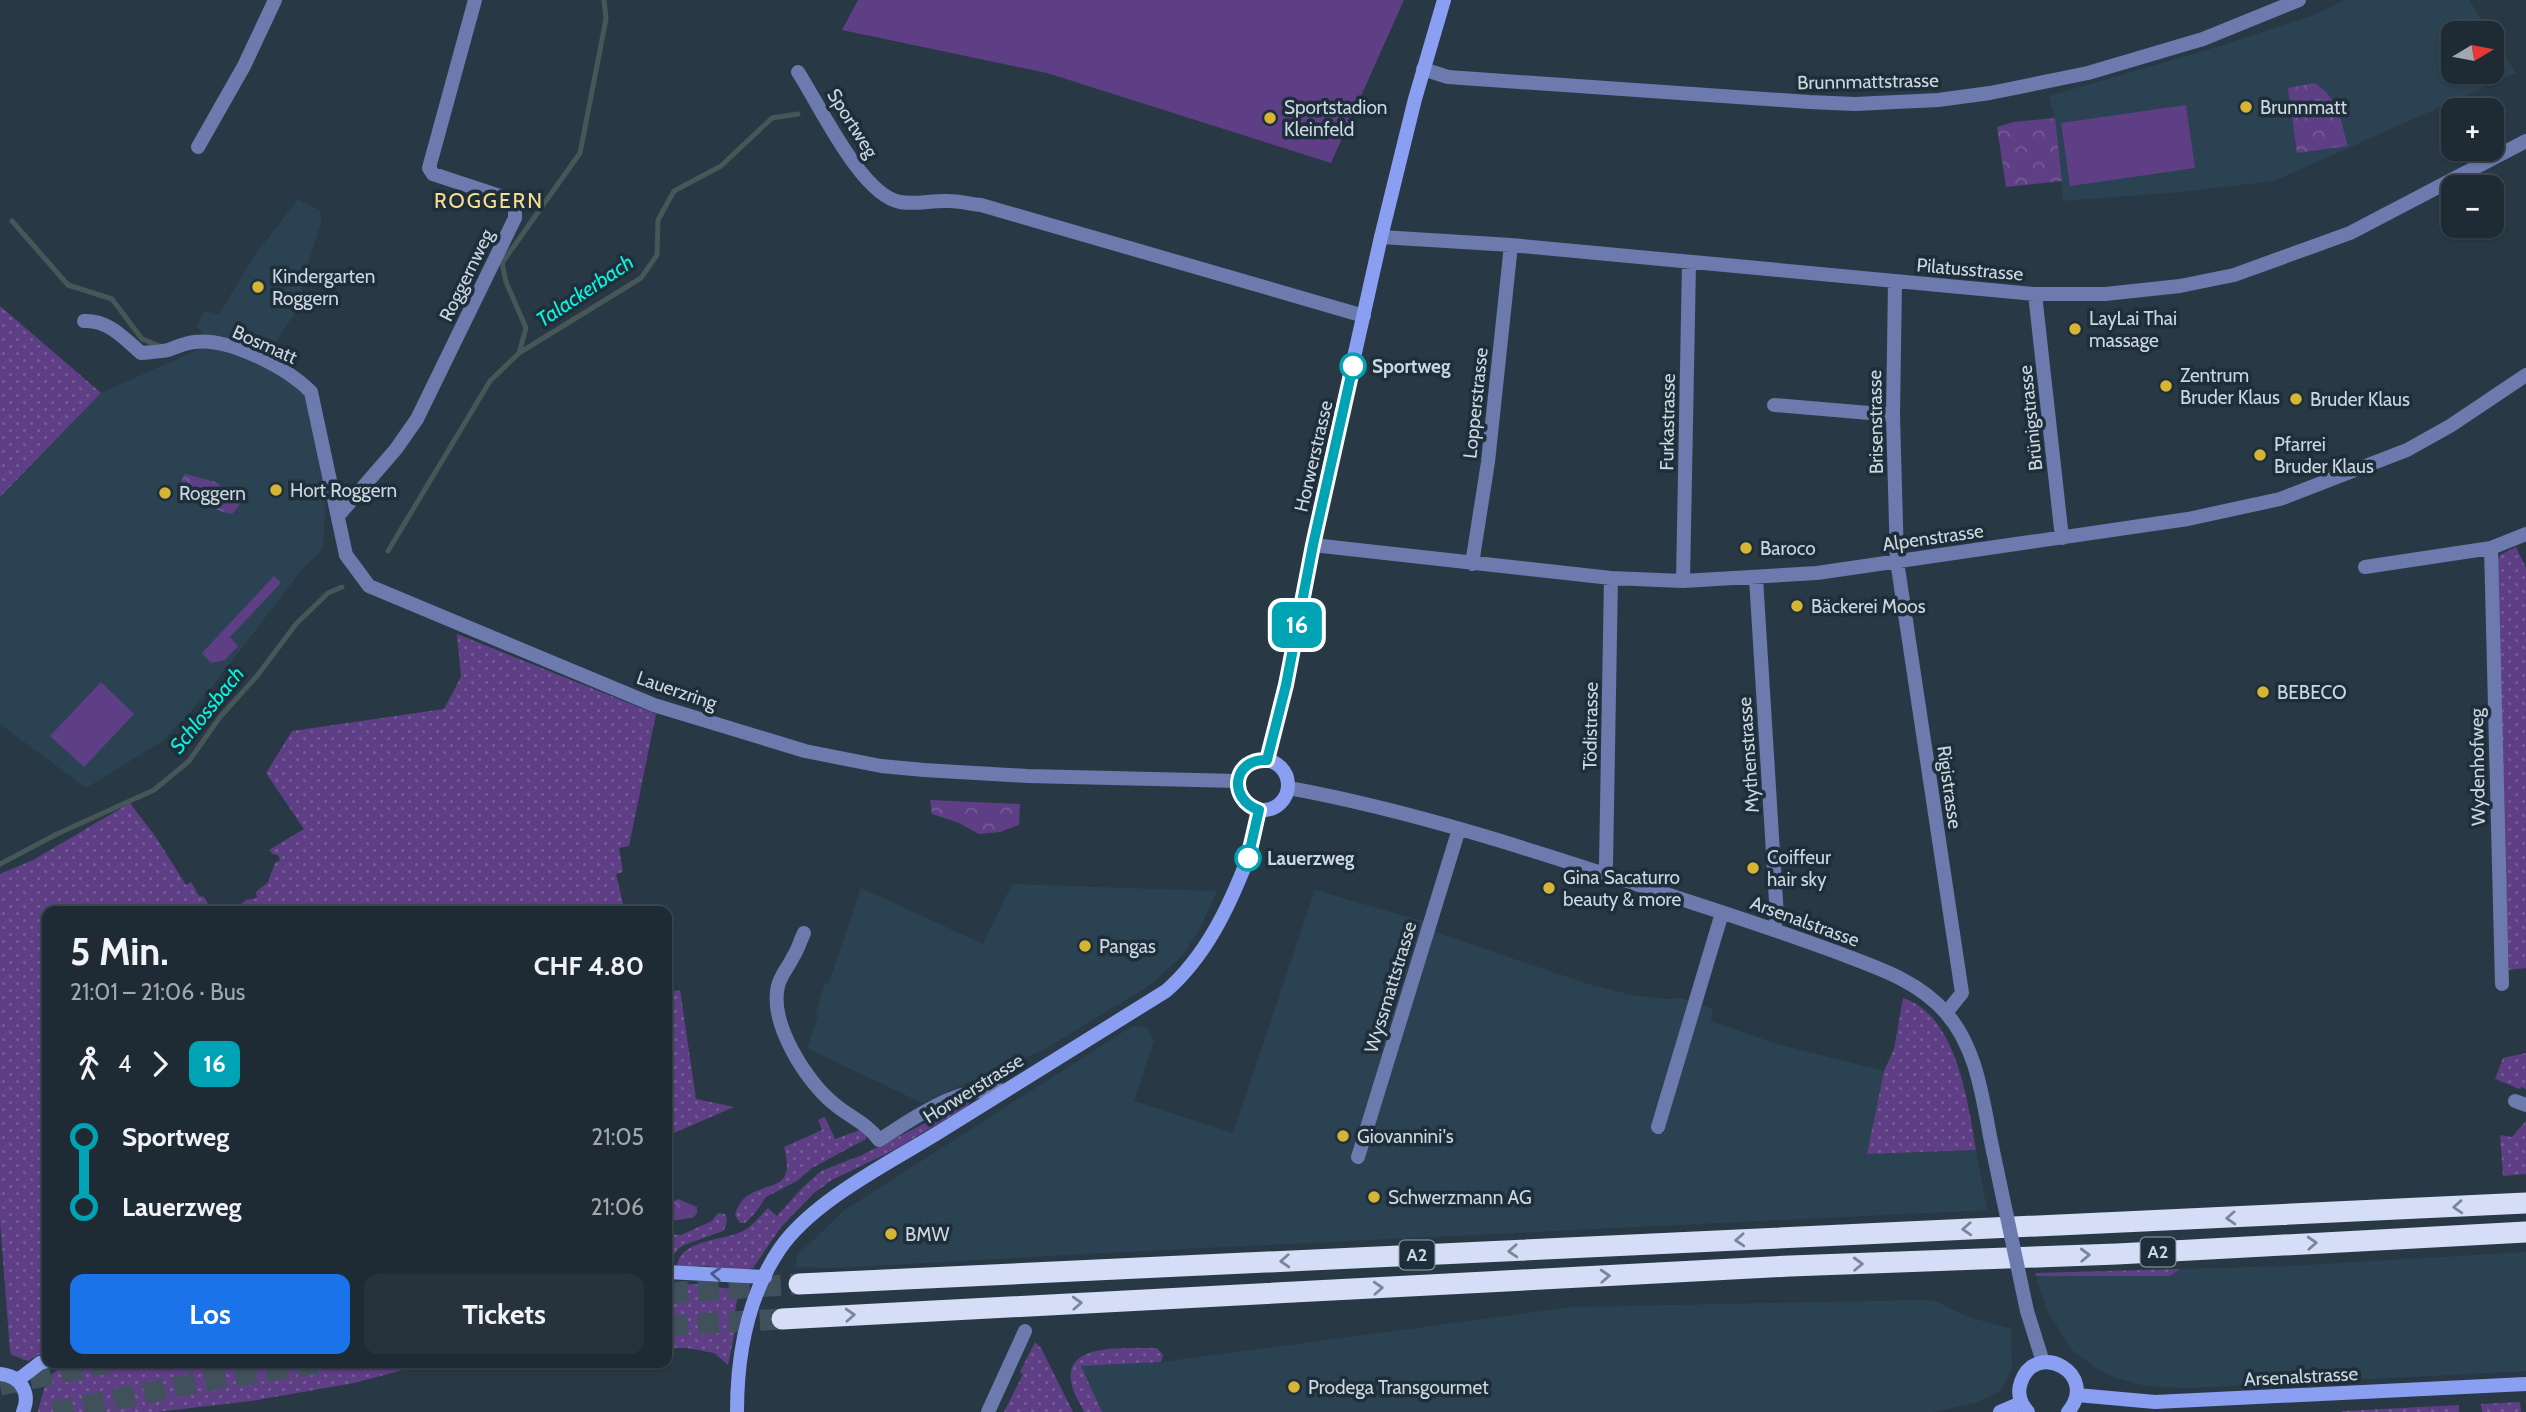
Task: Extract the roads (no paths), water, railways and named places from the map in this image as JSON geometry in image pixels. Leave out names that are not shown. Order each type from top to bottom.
[{"type":"highway","name":"A2","points":[[799,1284],[2526,1203]]},
{"type":"highway","name":"A2","points":[[782,1319],[1790,1266],[2117,1254],[2526,1232]]},
{"type":"street","points":[[198,147],[247,62],[275,0]]},
{"type":"street","name":"Roggernweg","points":[[338,516],[396,449],[417,419],[515,218],[515,204],[509,200],[433,174],[429,168],[475,0]]},
{"type":"street","name":"Horwerstrasse","points":[[1267,760],[1381,237],[1423,69],[1444,0]]},
{"type":"street","name":"Brunnmattstrasse","points":[[1423,69],[1448,77],[1702,96],[1855,104],[1938,100],[1990,93],[2088,73],[2203,39],[2299,0]]},
{"type":"street","name":"Sportweg","points":[[798,72],[852,161],[873,188],[892,200],[951,200],[981,205],[1364,316]]},
{"type":"street","name":"Pilatusstrasse","points":[[1381,237],[1511,245],[2035,294],[2105,295],[2180,286],[2234,275],[2350,233],[2526,141]]},
{"type":"street","name":"Lopperstrasse","points":[[1472,564],[1488,462],[1511,245]]},
{"type":"street","name":"Furkastrasse","points":[[1683,581],[1689,263]]},
{"type":"street","name":"Brisenstrasse","points":[[1895,282],[1893,415],[1897,561]]},
{"type":"street","name":"Brünigstrasse","points":[[2035,294],[2063,538]]},
{"type":"street","name":"Bosmatt","points":[[84,321],[99,320],[141,353],[166,350],[193,342],[213,342],[240,350],[299,380],[311,392],[338,516]]},
{"type":"street","name":"Alpenstrasse","points":[[1313,545],[1611,578],[1683,581],[1817,573],[2222,513],[2288,497],[2407,450],[2450,426],[2526,375]]},
{"type":"street","points":[[1774,405],[1893,415]]},
{"type":"street","name":"Lauerzring","points":[[338,516],[345,555],[369,586],[654,705],[824,755],[924,770],[1027,776],[1238,781]]},
{"type":"street","points":[[2365,568],[2491,548],[2526,534]]},
{"type":"street","name":"Wydenhofweg","points":[[2491,548],[2502,984]]},
{"type":"street","name":"Rigistrasse","points":[[1897,561],[1962,993],[1946,1013]]},
{"type":"street","name":"Tödistrasse","points":[[1604,874],[1611,578]]},
{"type":"street","name":"Mythenstrasse","points":[[1756,578],[1777,917],[1774,929]]},
{"type":"street","points":[[1267,760],[1282,767],[1288,777],[1289,788],[1279,805],[1259,810],[1245,803],[1238,781],[1241,772],[1250,763],[1267,760]]},
{"type":"street","name":"Arsenalstrasse","points":[[1289,788],[1359,801],[1459,829],[1722,912],[1774,929],[1908,981],[1930,997],[1946,1013],[1970,1052],[2027,1311],[2043,1362]]},
{"type":"street","name":"Horwerstrasse","points":[[737,1412],[742,1344],[754,1298],[779,1249],[816,1211],[871,1173],[1166,991],[1185,975],[1207,944],[1248,858],[1259,810]]},
{"type":"street","name":"Wyssmattstrasse","points":[[1358,1157],[1459,829]]},
{"type":"street","points":[[1658,1127],[1722,912]]},
{"type":"street","points":[[804,933],[778,985],[779,1018],[804,1071],[815,1085],[834,1104],[871,1129],[878,1140],[963,1094],[989,1088],[1005,1091]]},
{"type":"street","points":[[672,1272],[765,1277]]},
{"type":"street","points":[[988,1412],[1025,1331]]},
{"type":"street","points":[[18,1380],[42,1362]]},
{"type":"street","points":[[2000,1412],[2025,1408],[2019,1386],[2022,1378],[2027,1371],[2043,1362],[2065,1367],[2075,1379],[2077,1395],[2068,1412]]},
{"type":"street","points":[[0,1374],[18,1380],[26,1392],[23,1412]]},
{"type":"street","name":"Arsenalstrasse","points":[[2077,1395],[2155,1402],[2526,1384]]},
{"type":"waterway","points":[[388,551],[490,381],[519,353],[526,328],[506,282],[502,263],[580,153],[606,19],[604,0]]},
{"type":"waterway","name":"Talackerbach","points":[[519,353],[641,278],[657,255],[658,220],[674,191],[721,166],[772,118],[798,114]]},
{"type":"waterway","points":[[12,221],[68,285],[112,299],[142,339],[162,347]]},
{"type":"waterway","name":"Schlossbach","points":[[0,864],[57,834],[154,790],[189,761],[220,717],[257,676],[296,624],[328,593],[342,587]]},
{"type":"tunnel","points":[[672,1293],[799,1284]]},
{"type":"tunnel","points":[[672,1326],[782,1319]]},
{"type":"tunnel","points":[[0,1385],[84,1368]]},
{"type":"tunnel","points":[[53,1412],[216,1379],[289,1368]]},
{"type":"place","name":"Brunnmatt","points":[[2246,107]]},
{"type":"place","name":"Sportstadion Kleinfeld","points":[[1270,118]]},
{"type":"place","name":"Kindergarten Roggern","points":[[258,287]]},
{"type":"place","name":"LayLai Thai massage","points":[[2075,329]]},
{"type":"place","name":"Sportweg","points":[[1353,366]]},
{"type":"place","name":"Zentrum Bruder Klaus","points":[[2166,386]]},
{"type":"place","name":"Bruder Klaus","points":[[2296,399]]},
{"type":"place","name":"Pfarrei Bruder Klaus","points":[[2260,455]]},
{"type":"place","name":"Hort Roggern","points":[[276,490]]},
{"type":"place","name":"Roggern","points":[[165,493]]},
{"type":"place","name":"Baroco","points":[[1746,548]]},
{"type":"place","name":"Bäckerei Moos","points":[[1797,606]]},
{"type":"place","name":"BEBECO","points":[[2263,692]]},
{"type":"place","name":"Lauerzweg","points":[[1248,858]]},
{"type":"place","name":"Coiffeur hair sky","points":[[1753,868]]},
{"type":"place","name":"Gina Sacaturro beauty & more","points":[[1549,888]]},
{"type":"place","name":"Pangas","points":[[1085,946]]},
{"type":"place","name":"Giovannini's","points":[[1343,1136]]},
{"type":"place","name":"Schwerzmann AG","points":[[1374,1197]]},
{"type":"place","name":"BMW","points":[[891,1234]]},
{"type":"place","name":"Prodega Transgourmet","points":[[1294,1387]]},
{"type":"district","name":"ROGGERN","points":[[489,201]]}]
